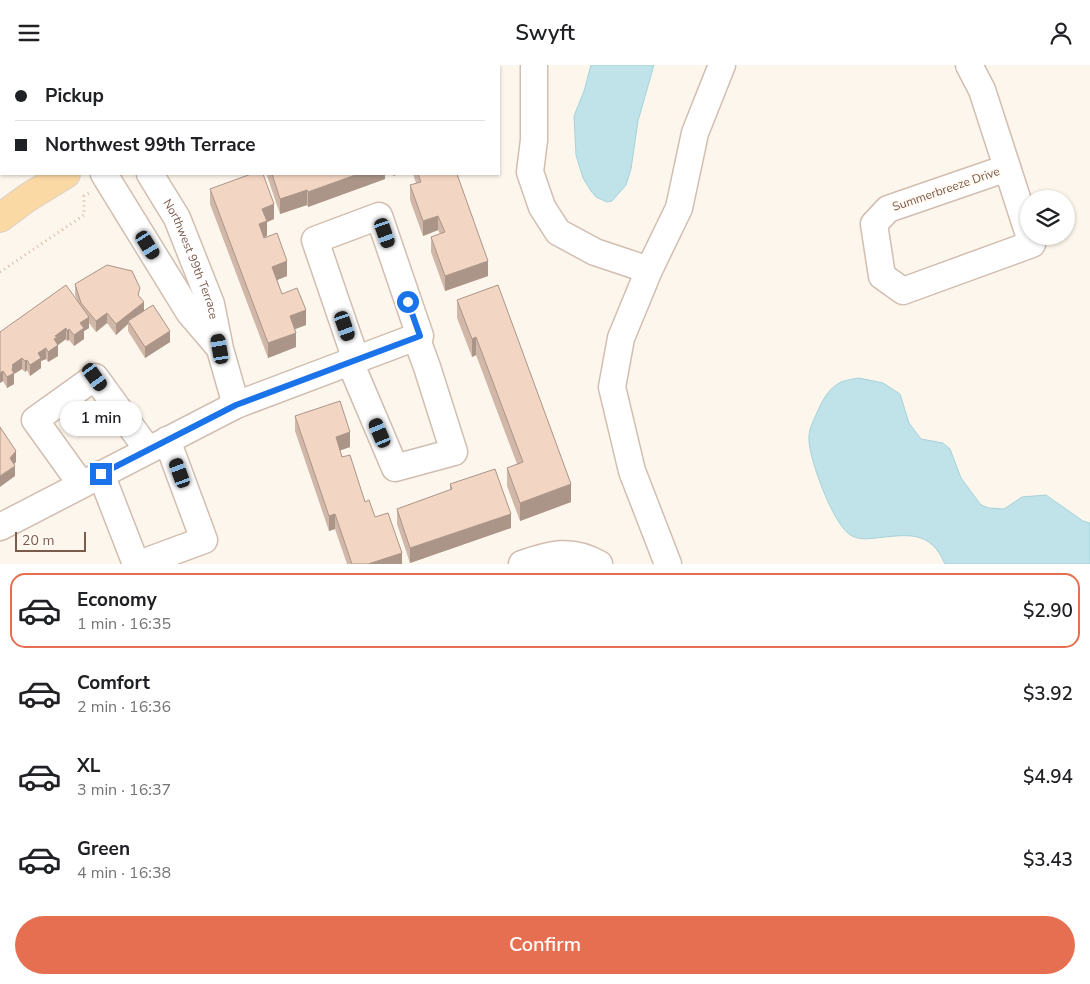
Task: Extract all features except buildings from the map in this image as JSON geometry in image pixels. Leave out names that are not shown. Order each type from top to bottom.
[{"type":"main road","points":[[0,217],[64,175]]},
{"type":"street","points":[[534,65],[534,140],[530,172],[542,207],[558,233],[596,252],[649,270]]},
{"type":"street","points":[[668,564],[632,471],[612,387],[621,338],[649,270],[678,208],[695,133],[722,65]]},
{"type":"street","name":"Summerbreeze Drive","points":[[969,65],[982,90],[1020,208]]},
{"type":"street","name":"Summerbreeze Drive","points":[[1007,168],[888,209],[874,224],[882,276],[903,291],[1027,245]]},
{"type":"street","name":"Northwest 99th Terrace","points":[[151,175],[177,218],[208,295],[220,349],[236,405]]},
{"type":"street","name":"Northwest 99th Terrace","points":[[105,176],[189,312],[220,349]]},
{"type":"street","points":[[0,527],[236,405],[353,361],[420,336],[379,217],[315,240],[353,361],[395,468],[454,452],[404,342]]},
{"type":"street","points":[[95,377],[158,445],[204,540],[138,564],[91,479],[35,420],[95,377]]},
{"type":"street","points":[[522,564],[550,554],[571,554],[588,558],[599,564]]},
{"type":"path","points":[[0,272],[84,215],[84,197],[105,176]]},
{"type":"water","points":[[591,65],[654,65],[638,121],[631,169],[626,185],[612,201],[607,202],[596,197],[591,191],[583,178],[576,155],[574,116],[584,91]]},
{"type":"water","points":[[859,378],[883,383],[900,394],[909,423],[921,439],[943,443],[950,449],[961,478],[981,505],[989,508],[1004,509],[1022,497],[1046,495],[1083,521],[1090,523],[1090,564],[945,564],[932,545],[916,537],[897,536],[862,539],[849,534],[836,518],[823,491],[813,462],[809,438],[813,421],[829,392],[841,382]]},
{"type":"route","points":[[101,474],[236,405],[420,336],[408,302]]}]
